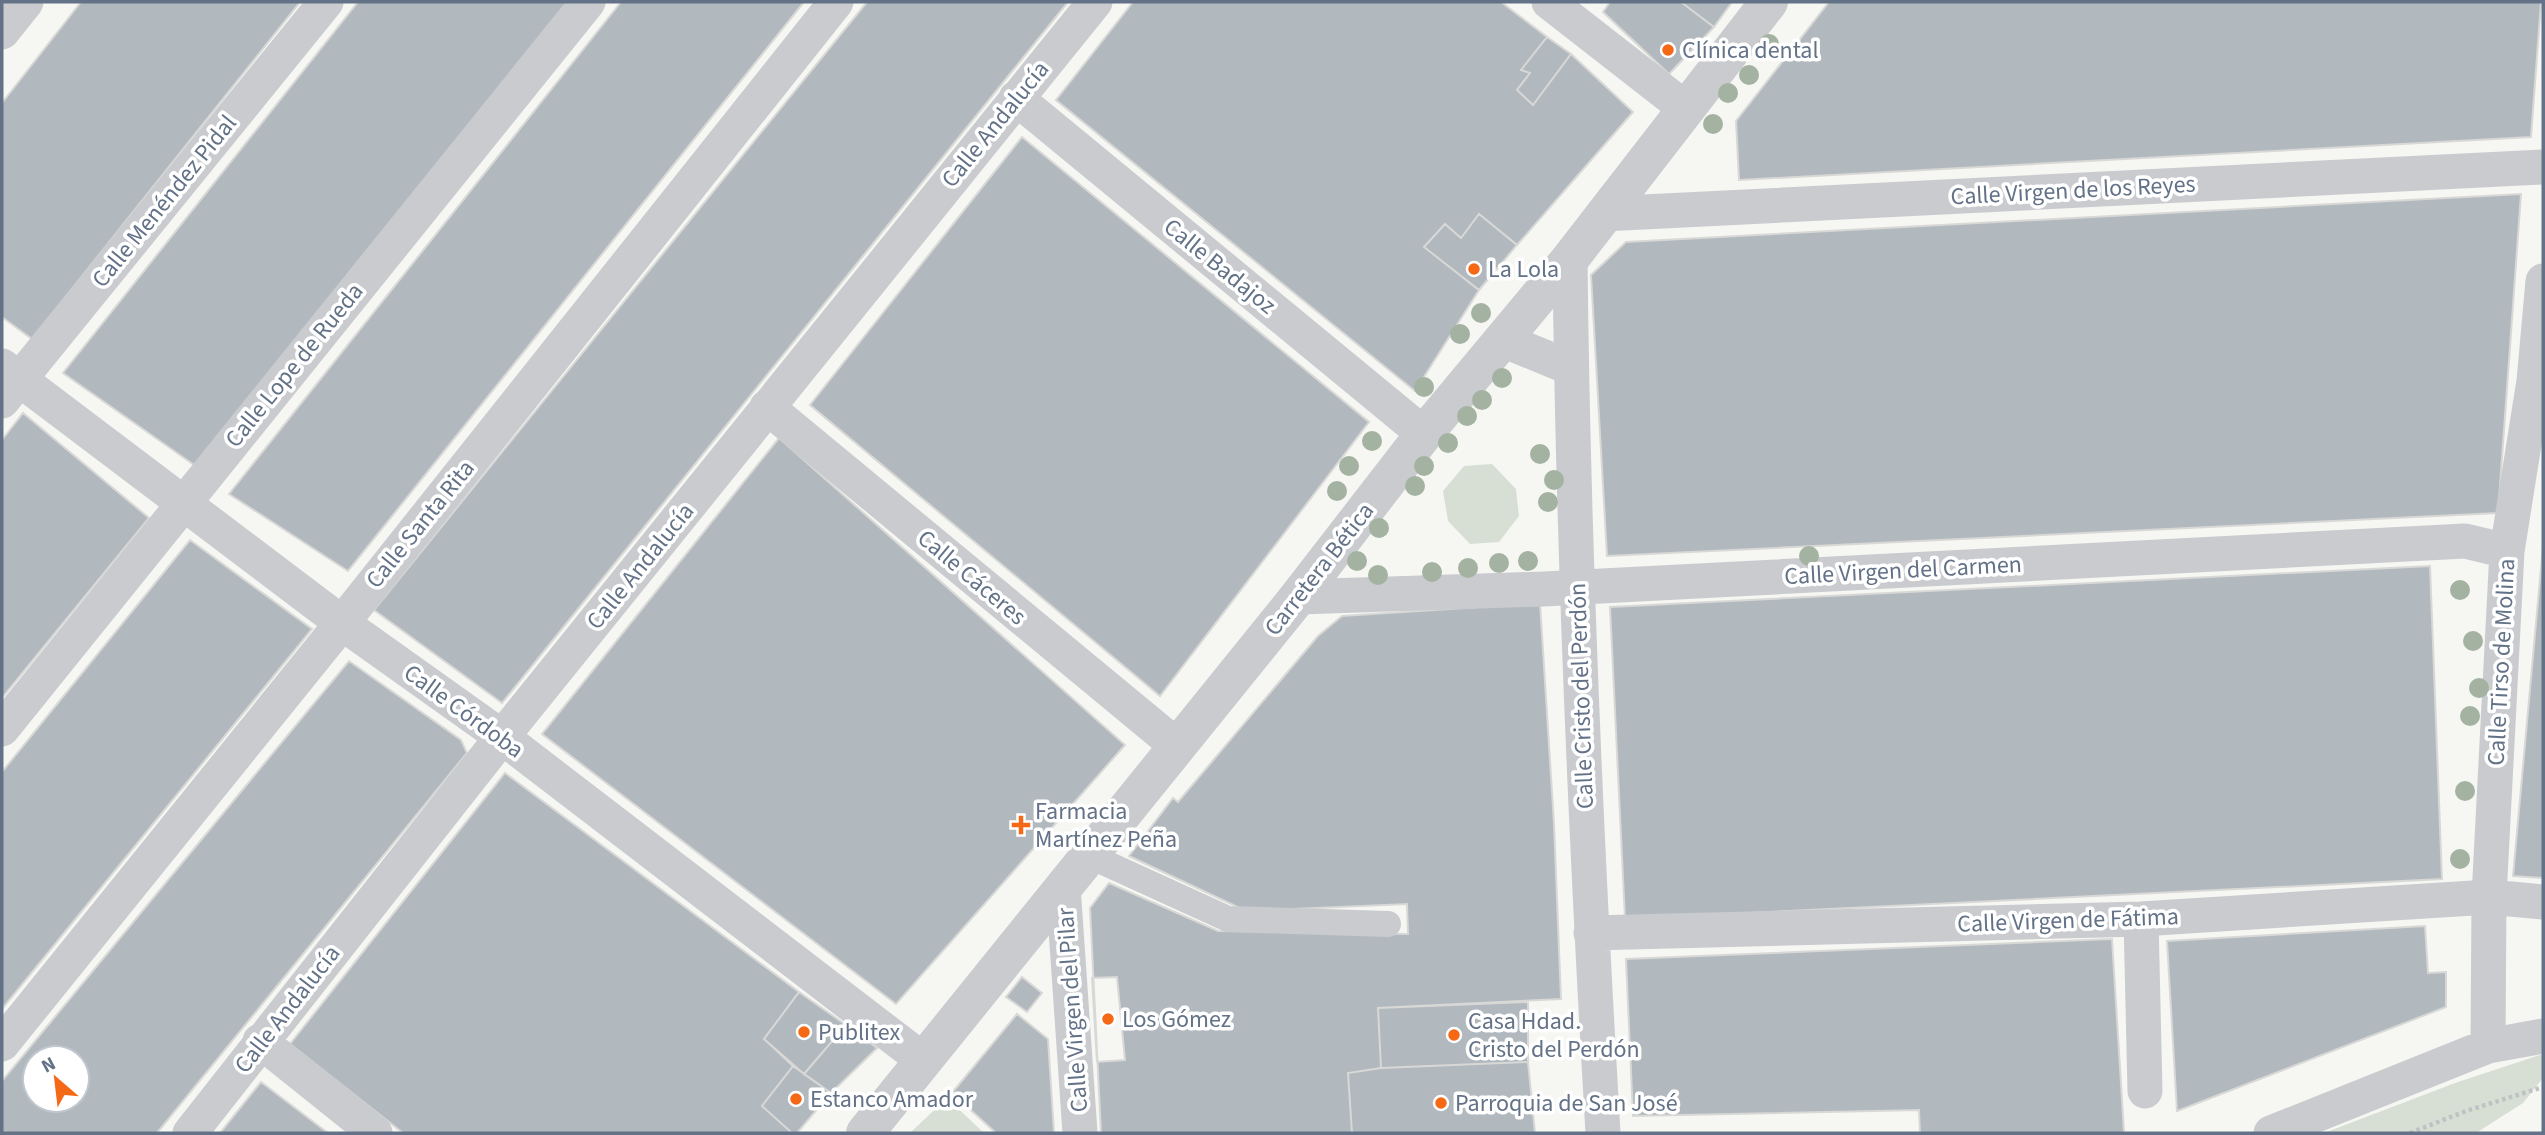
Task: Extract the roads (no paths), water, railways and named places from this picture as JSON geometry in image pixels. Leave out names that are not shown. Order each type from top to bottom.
[{"type":"street","points":[[2,32],[26,2]]},
{"type":"street","name":"Calle Menéndez Pidal","points":[[8,382],[326,2]]},
{"type":"street","name":"Calle Lope de Rueda","points":[[2,729],[588,2]]},
{"type":"street","name":"Calle Santa Rita","points":[[2,1044],[342,623],[836,2]]},
{"type":"street","name":"Calle Andalucía","points":[[190,1133],[502,737],[1095,2]]},
{"type":"street","points":[[1549,2],[1685,108]]},
{"type":"street","name":"Carretera Bética","points":[[865,1133],[1298,597],[1424,434],[1570,259],[1769,2]]},
{"type":"street","name":"Calle Badajoz","points":[[1016,98],[1424,434]]},
{"type":"street","name":"Calle Virgen de los Reyes","points":[[1603,214],[2543,167]]},
{"type":"street","name":"Calle Cristo del Perdón","points":[[1570,259],[1577,587],[1602,1133]]},
{"type":"street","name":"Calle Tirso de Molina","points":[[2488,1046],[2489,897],[2507,551],[2538,382],[2543,281]]},
{"type":"street","points":[[1503,340],[1571,368]]},
{"type":"street","name":"Calle Córdoba","points":[[8,382],[184,503],[342,623],[502,737],[923,1060]]},
{"type":"street","name":"Calle Cáceres","points":[[767,407],[1177,746]]},
{"type":"street","name":"Calle Virgen del Carmen","points":[[1298,597],[1577,587],[2465,541],[2507,551]]},
{"type":"street","points":[[1090,856],[1228,919],[1388,924]]},
{"type":"street","name":"Calle Virgen del Pilar","points":[[1063,886],[1080,1133]]},
{"type":"street","name":"Calle Virgen de Fátima","points":[[1591,933],[2141,919],[2489,897],[2543,902]]},
{"type":"street","points":[[2141,919],[2145,1091]]},
{"type":"street","points":[[2271,1133],[2488,1046],[2543,1036]]},
{"type":"street","points":[[260,1041],[376,1133]]},
{"type":"place","name":"Clínica dental","points":[[1668,50]]},
{"type":"place","name":"La Lola","points":[[1474,269]]},
{"type":"place","name":"Farmacia Martínez Peña","points":[[1021,825]]},
{"type":"place","name":"Los Gómez","points":[[1108,1019]]},
{"type":"place","name":"Publitex","points":[[804,1032]]},
{"type":"place","name":"Casa Hdad. Cristo del Perdón","points":[[1454,1035]]},
{"type":"place","name":"Estanco Amador","points":[[796,1099]]},
{"type":"place","name":"Parroquia de San José","points":[[1441,1103]]}]
